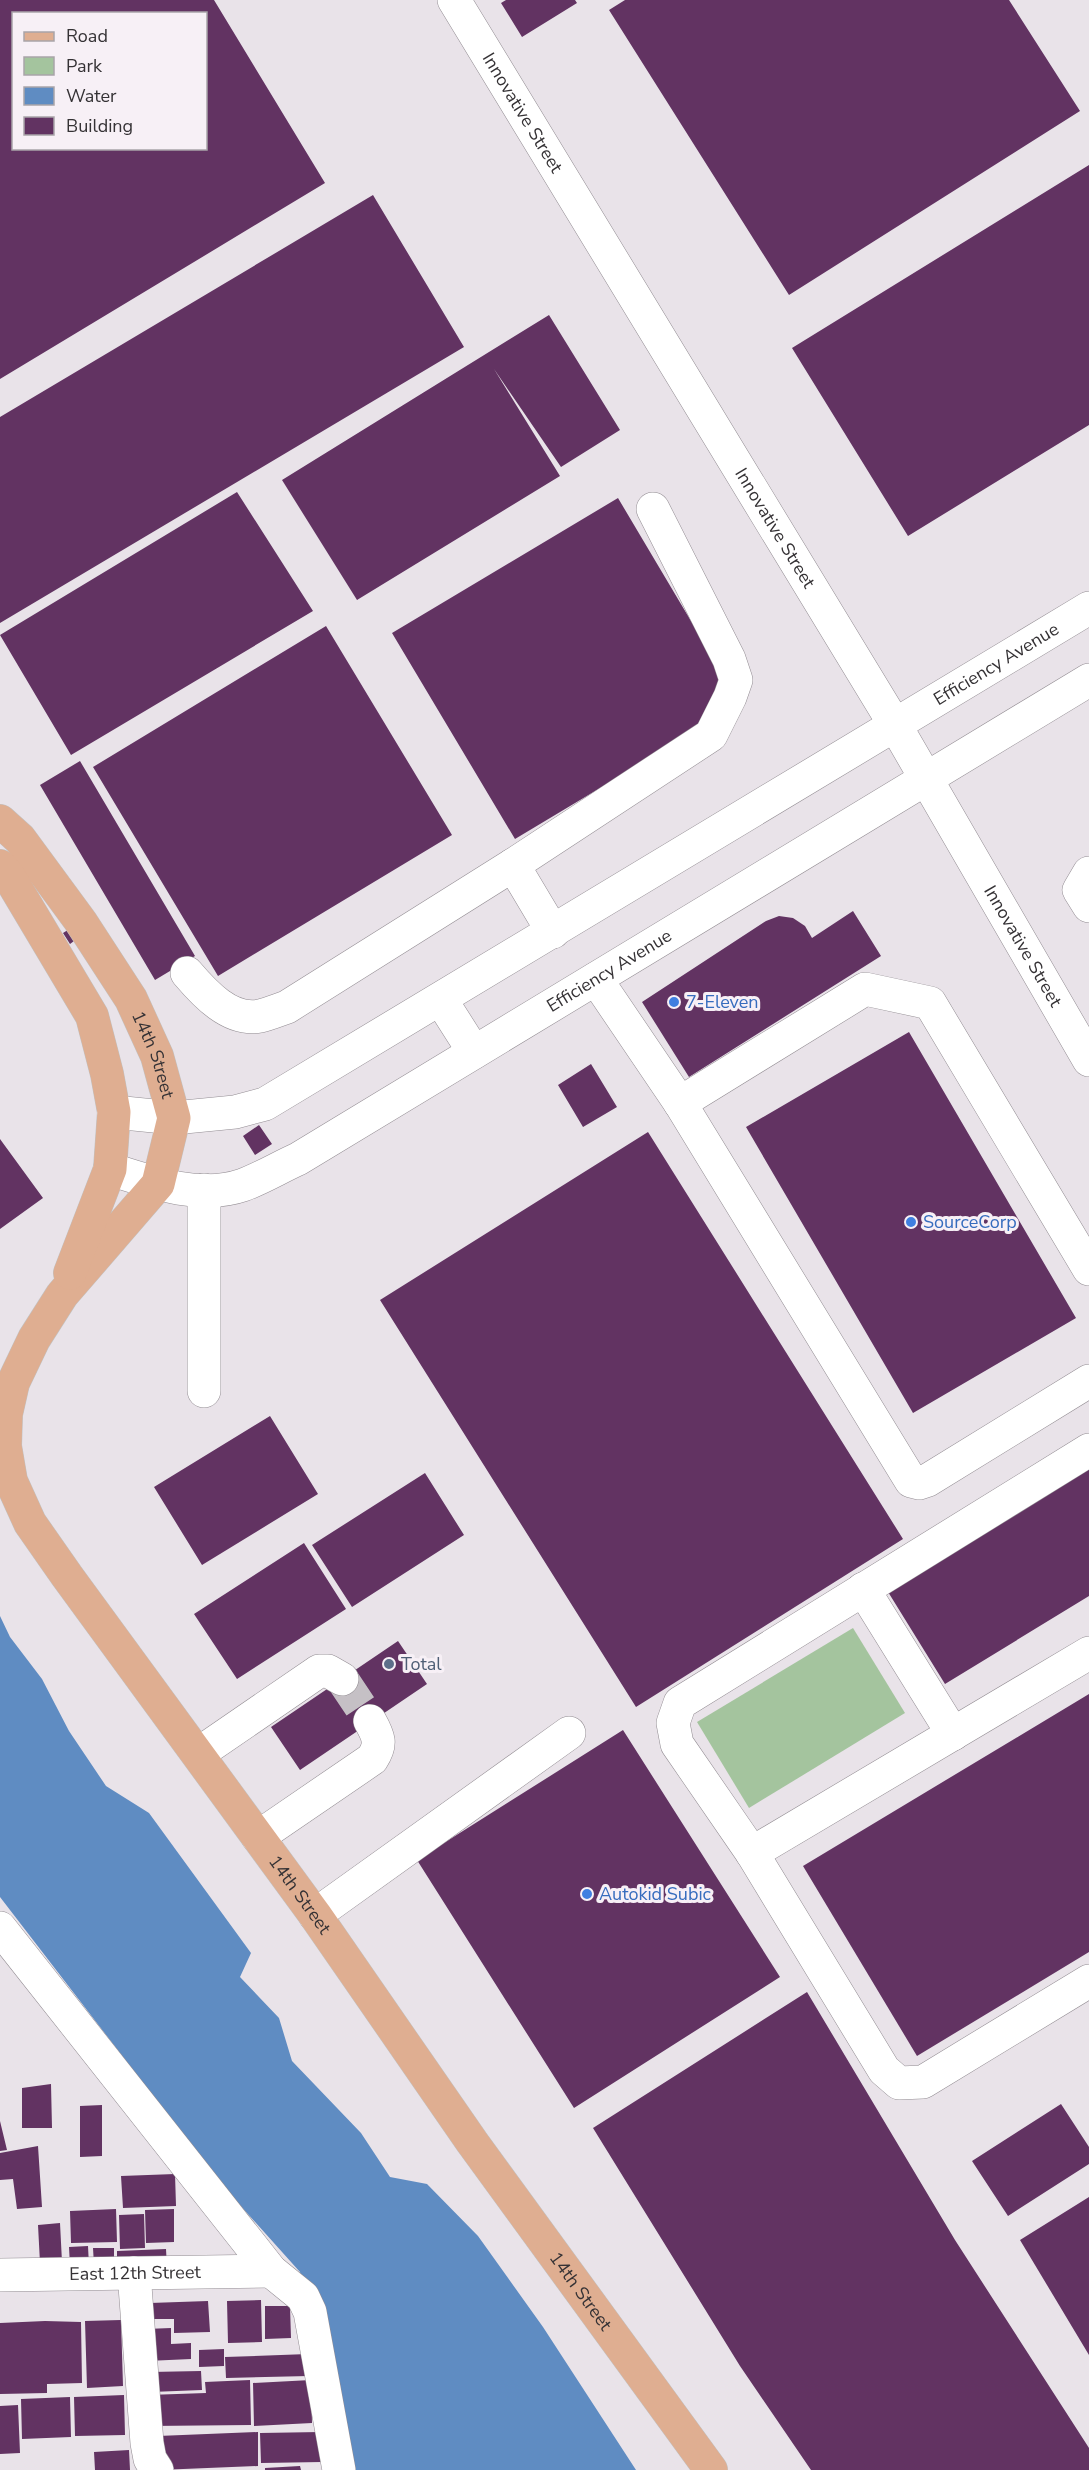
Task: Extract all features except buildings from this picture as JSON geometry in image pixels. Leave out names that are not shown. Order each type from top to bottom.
[{"type":"main road","name":"14th Street","points":[[0,821],[20,839],[81,921],[131,999],[157,1056],[174,1118],[158,1184],[62,1295],[34,1339],[13,1383],[6,1414],[4,1446],[11,1481],[30,1523],[315,1915],[472,2142],[711,2470]]},
{"type":"main road","name":"14th Street","points":[[0,866],[8,875],[92,1016],[114,1112],[110,1169],[62,1295]]},
{"type":"street","name":"Innovative Street","points":[[454,0],[896,725],[1089,1060]]},
{"type":"street","points":[[187,973],[204,993],[231,1012],[258,1017],[287,1007],[513,865],[711,735],[736,680],[729,659],[653,509]]},
{"type":"street","name":"Efficiency Avenue","points":[[114,1112],[174,1118],[235,1112],[265,1104],[1089,608]]},
{"type":"street","name":"Efficiency Avenue","points":[[110,1169],[158,1184],[204,1190],[241,1185],[298,1159],[1089,680]]},
{"type":"street","points":[[513,865],[553,932]]},
{"type":"street","points":[[1089,873],[1079,890],[1089,906]]},
{"type":"street","points":[[596,979],[680,1103],[911,1481],[919,1483],[928,1480],[1089,1381]]},
{"type":"street","points":[[680,1103],[865,989],[930,1003],[1089,1269]]},
{"type":"street","points":[[441,1000],[474,1052]]},
{"type":"street","points":[[204,1190],[204,1392]]},
{"type":"street","points":[[1089,1450],[680,1703],[673,1723],[676,1744],[752,1854],[884,2070],[899,2083],[923,2082],[1089,1981]]},
{"type":"street","points":[[863,1589],[953,1734]]},
{"type":"street","points":[[752,1854],[1089,1653]]},
{"type":"street","points":[[198,1754],[319,1671],[328,1671],[342,1679]]},
{"type":"street","points":[[258,1837],[372,1759],[379,1749],[380,1738],[370,1721]]},
{"type":"street","points":[[315,1915],[569,1733]]},
{"type":"street","points":[[0,1928],[271,2271],[303,2297],[310,2312],[339,2470]]},
{"type":"street","name":"East 12th Street","points":[[0,2275],[271,2271]]},
{"type":"street","points":[[134,2273],[147,2443],[150,2459],[157,2470]]},
{"type":"green space","points":[[853,1628],[905,1713],[749,1808],[697,1722]]},
{"type":"water","points":[[0,1616],[10,1637],[42,1679],[69,1731],[106,1786],[149,1813],[251,1953],[240,1977],[279,2018],[292,2061],[361,2133],[390,2177],[427,2184],[478,2236],[543,2327],[636,2470],[340,2470],[300,2272],[220,2183],[0,1897]]},
{"type":"tunnel","points":[[342,1679],[370,1721]]},
{"type":"place","name":"7-Eleven","points":[[674,1002]]},
{"type":"place","name":"SourceCorp","points":[[911,1222]]},
{"type":"place","name":"Total","points":[[389,1664]]},
{"type":"place","name":"Autokid Subic","points":[[587,1894]]}]
